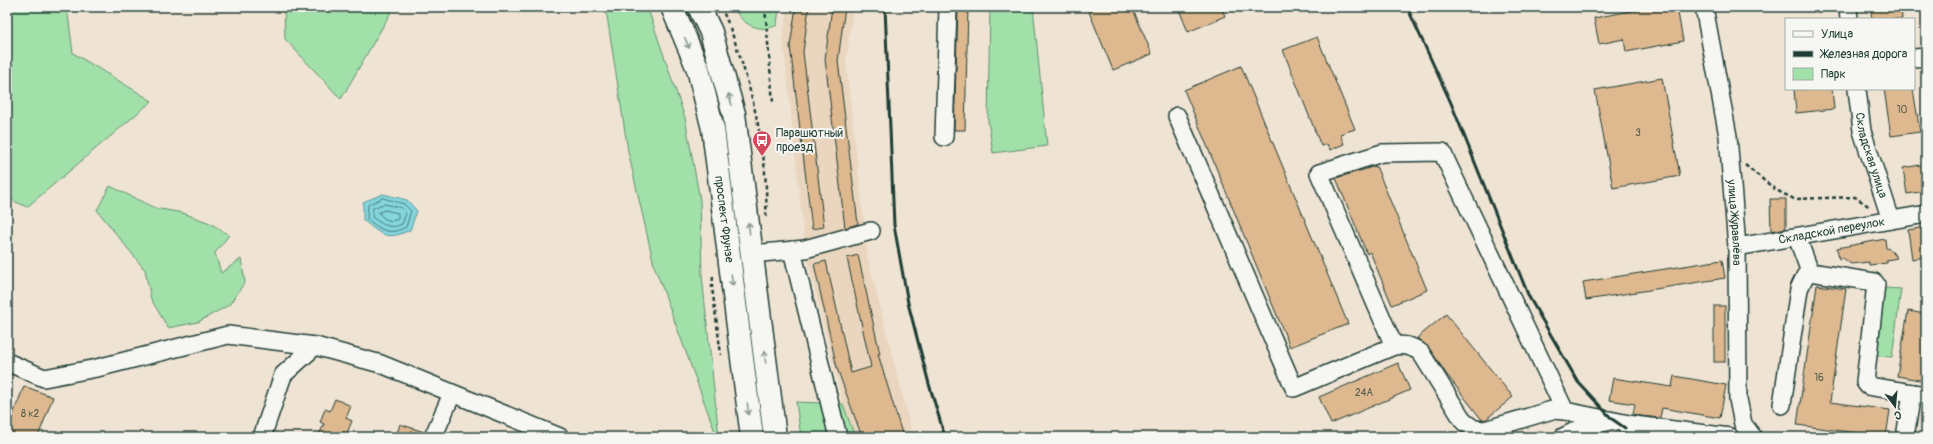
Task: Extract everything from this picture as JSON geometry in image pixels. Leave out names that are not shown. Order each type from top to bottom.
[{"type":"main road","name":"проспект Фрунзе","points":[[672,7],[698,70],[713,129],[752,437]]},
{"type":"main road","name":"проспект Фрунзе","points":[[699,7],[711,32],[734,114],[775,437]]},
{"type":"street","points":[[944,137],[948,7]]},
{"type":"street","name":"улица Журавлёва","points":[[1704,7],[1728,136],[1737,247],[1738,399],[1744,424],[1753,437]]},
{"type":"street","points":[[1848,7],[1849,18]]},
{"type":"street","points":[[1915,58],[1926,57]]},
{"type":"street","name":"Складская улица","points":[[1857,90],[1862,131],[1891,220]]},
{"type":"street","points":[[1177,116],[1294,388],[1394,346],[1408,346],[1415,348],[1421,353],[1464,422],[1474,429],[1485,430],[1552,410],[1565,411],[1634,425],[1730,437]]},
{"type":"street","points":[[1394,346],[1319,173],[1382,153],[1442,152],[1565,411]]},
{"type":"street","name":"Складской переулок","points":[[1737,247],[1926,214]]},
{"type":"street","points":[[752,254],[805,249],[871,231]]},
{"type":"street","points":[[1797,237],[1810,272]]},
{"type":"street","points":[[792,250],[838,437]]},
{"type":"street","points":[[1782,405],[1799,289],[1805,276],[1810,272],[1874,282],[1876,284],[1865,382],[1868,386],[1919,394],[1905,437]]},
{"type":"street","points":[[7,362],[44,378],[97,368],[228,335],[316,346],[381,364],[560,437]]},
{"type":"street","points":[[262,437],[283,375],[316,346]]},
{"type":"street","points":[[433,437],[452,394]]},
{"type":"street","points":[[1563,437],[1575,431],[1611,420]]},
{"type":"path","points":[[765,7],[773,103]]},
{"type":"path","points":[[1742,162],[1776,190],[1794,200],[1855,197],[1891,220]]},
{"type":"shaded area","points":[[788,7],[853,7],[846,62],[868,259],[913,437],[855,437],[843,404],[805,249],[783,38]]},
{"type":"green space","points":[[7,7],[67,7],[73,53],[152,101],[27,207],[7,198]]},
{"type":"green space","points":[[284,7],[394,7],[341,99],[285,39]]},
{"type":"green space","points":[[602,7],[645,7],[649,12],[685,118],[700,200],[702,276],[719,437],[717,437],[654,265],[628,151],[607,16]]},
{"type":"green space","points":[[734,7],[779,7],[777,25],[771,28],[758,28],[751,26],[741,18]]},
{"type":"green space","points":[[990,7],[1033,7],[1047,146],[993,153],[988,120]]},
{"type":"green space","points":[[110,186],[155,208],[183,213],[210,223],[229,235],[215,253],[221,273],[241,259],[245,282],[229,305],[198,322],[168,328],[151,299],[145,270],[97,210]]},
{"type":"green space","points":[[1885,288],[1901,289],[1892,357],[1877,356]]},
{"type":"green space","points":[[796,402],[843,404],[855,437],[801,437]]},
{"type":"water","points":[[383,194],[407,200],[417,211],[410,230],[390,236],[385,235],[363,220],[363,202]]},
{"type":"building","points":[[796,7],[809,7],[803,52],[824,227],[812,229],[790,46]]},
{"type":"building","points":[[832,7],[845,7],[838,61],[858,224],[845,228],[825,59]]},
{"type":"building","points":[[958,7],[968,7],[965,130],[954,130]]},
{"type":"building","points":[[1087,7],[1132,7],[1152,54],[1113,70]]},
{"type":"building","points":[[1178,7],[1221,7],[1225,16],[1188,32]]},
{"type":"building","points":[[1641,7],[1677,7],[1683,41],[1626,52],[1624,39],[1599,44],[1594,18],[1641,9]]},
{"type":"building","points":[[1870,7],[1901,7],[1902,18],[1872,18]]},
{"type":"building","points":[[1317,37],[1355,129],[1340,134],[1344,144],[1330,150],[1327,144],[1321,146],[1283,50]]},
{"type":"building","points":[[1241,66],[1348,324],[1290,347],[1184,90]]},
{"type":"building","points":[[1662,78],[1680,176],[1613,188],[1595,90]]},
{"type":"building","points":[[1794,90],[1832,90],[1834,109],[1796,113]]},
{"type":"building","points":[[1884,90],[1913,90],[1920,132],[1891,136]]},
{"type":"building","points":[[1926,164],[1926,191],[1907,194],[1903,168]]},
{"type":"building","points":[[1376,166],[1427,290],[1392,305],[1370,252],[1367,254],[1336,178]]},
{"type":"building","points":[[1770,199],[1786,199],[1786,228],[1771,231]]},
{"type":"building","points":[[1926,227],[1926,257],[1912,259],[1908,230]]},
{"type":"building","points":[[1885,239],[1886,248],[1890,249],[1897,258],[1887,260],[1887,263],[1869,265],[1869,262],[1851,264],[1843,258],[1839,259],[1837,248]]},
{"type":"building","points":[[858,255],[880,354],[878,354],[903,437],[862,437],[837,368],[814,264],[826,261],[851,373],[871,367],[847,258]]},
{"type":"building","points":[[1722,260],[1725,278],[1586,300],[1583,282]]},
{"type":"building","points":[[1817,285],[1846,289],[1830,402],[1890,410],[1886,437],[1797,425]]},
{"type":"building","points":[[1714,306],[1725,306],[1725,362],[1714,362]]},
{"type":"building","points":[[1908,311],[1926,314],[1925,381],[1897,376]]},
{"type":"building","points":[[1446,314],[1513,397],[1485,420],[1482,420],[1447,375],[1429,348],[1417,338]]},
{"type":"building","points":[[1398,363],[1410,390],[1331,424],[1319,397]]},
{"type":"building","points":[[1674,376],[1726,385],[1720,418],[1662,408],[1660,418],[1641,416],[1633,414],[1635,404],[1609,400],[1613,378],[1672,387]]},
{"type":"building","points":[[24,386],[53,397],[38,437],[7,437],[7,430]]},
{"type":"building","points":[[335,399],[351,406],[346,418],[352,421],[347,433],[343,432],[341,437],[318,437],[324,424],[320,422],[325,409],[330,411]]},
{"type":"building","points":[[400,424],[424,432],[423,437],[396,437]]},
{"type":"railway","points":[[885,7],[894,225],[908,303],[929,384],[945,437]]},
{"type":"railway","points":[[1407,7],[1451,103],[1529,297],[1578,382],[1612,419],[1625,428]]},
{"type":"place","name":"Парашютный проезд","points":[[762,157]]}]
